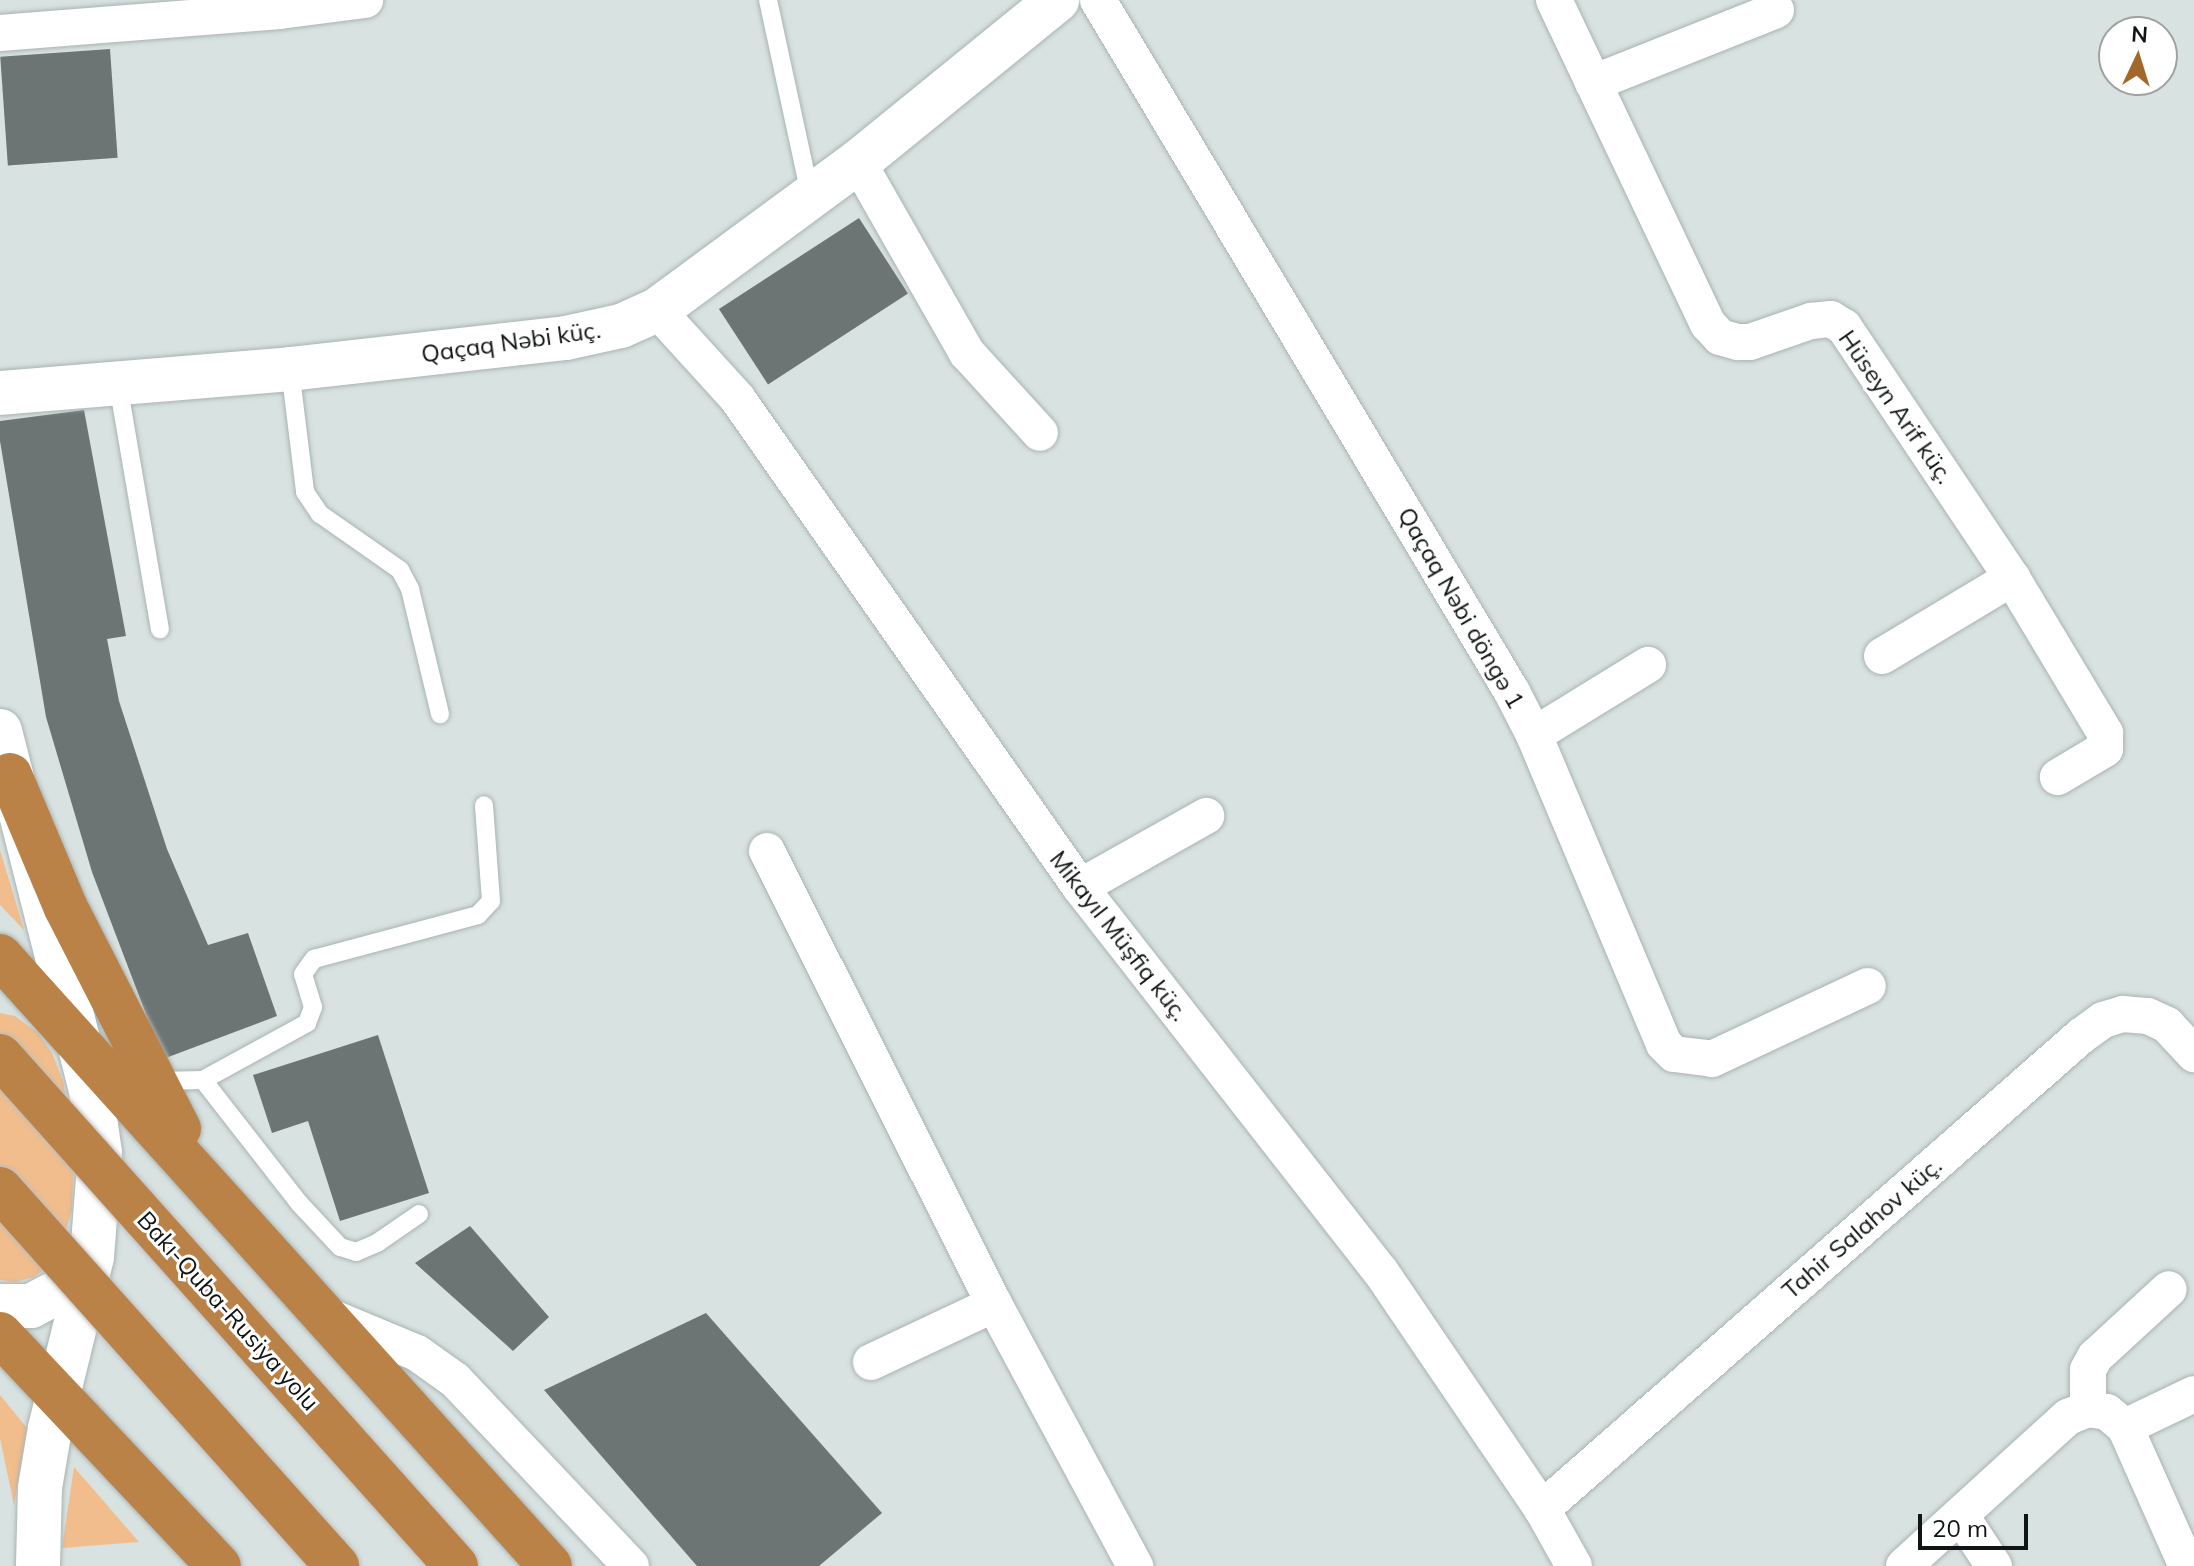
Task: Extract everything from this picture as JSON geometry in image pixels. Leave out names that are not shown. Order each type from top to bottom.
[{"type":"highway","points":[[10,775],[66,908],[178,1127],[232,1212]]},
{"type":"highway","points":[[0,956],[232,1212],[317,1312],[550,1566]]},
{"type":"highway","name":"Bakı-Quba-Rusiya yolu","points":[[0,1056],[456,1566]]},
{"type":"highway","points":[[0,1189],[337,1566]]},
{"type":"highway","points":[[0,1334],[219,1566]]},
{"type":"street","points":[[0,33],[280,11],[365,0]]},
{"type":"street","name":"Qaçaq Nəbi küç.","points":[[0,393],[290,369],[566,338],[621,326],[657,310],[858,162],[1057,0]]},
{"type":"street","name":"Qaçaq Nəbi döngə 1","points":[[1098,0],[1490,652],[1534,735],[1664,1044],[1674,1054],[1712,1059],[1868,986]]},
{"type":"street","name":"Hüseyn Arif küç.","points":[[1554,0],[1708,324],[1720,337],[1738,342],[1750,342],[1811,321],[1831,319],[1844,327],[2012,578],[2105,733],[2105,749],[2058,777]]},
{"type":"street","points":[[1593,83],[1776,10]]},
{"type":"street","points":[[858,162],[967,353],[1040,433]]},
{"type":"street","name":"Mikayıl Müşfiq küç.","points":[[657,310],[737,398],[1080,887],[1381,1272],[1542,1509],[1574,1566]]},
{"type":"street","points":[[1882,656],[2012,578]]},
{"type":"street","points":[[1534,735],[1648,665]]},
{"type":"street","points":[[0,731],[91,1091],[100,1153],[96,1221],[87,1281],[40,1488],[38,1566]]},
{"type":"street","points":[[1080,887],[1206,816]]},
{"type":"street","points":[[767,851],[994,1304],[1135,1566]]},
{"type":"street","points":[[0,981],[21,990],[77,1039]]},
{"type":"street","name":"Tahir Salahov küç.","points":[[1542,1509],[2103,1020],[2123,1014],[2148,1016],[2167,1025],[2194,1054]]},
{"type":"street","points":[[0,1306],[31,1306],[63,1289],[79,1268],[96,1221]]},
{"type":"street","points":[[2088,1409],[2088,1370],[2095,1357],[2169,1289]]},
{"type":"street","points":[[871,1362],[994,1304]]},
{"type":"street","points":[[317,1312],[417,1353],[455,1380],[631,1566]]},
{"type":"street","points":[[2125,1427],[2194,1394]]},
{"type":"street","points":[[1904,1566],[2068,1417],[2088,1409],[2107,1412],[2125,1427],[2187,1566]]},
{"type":"street","points":[[1961,1516],[1994,1566]]},
{"type":"lane","points":[[768,0],[811,197]]},
{"type":"lane","points":[[290,369],[305,492],[320,514],[400,570],[410,589],[440,714]]},
{"type":"lane","points":[[118,384],[160,629]]},
{"type":"lane","points":[[154,1081],[203,1080],[307,1023],[313,1007],[303,974],[314,959],[478,915],[491,901],[484,805]]},
{"type":"lane","points":[[203,1080],[290,1192],[340,1247],[356,1252],[377,1243],[419,1214]]},
{"type":"shaded area","points":[[0,850],[24,930],[0,905]]},
{"type":"shaded area","points":[[0,1013],[15,1016],[38,1033],[52,1053],[63,1081],[74,1145],[72,1210],[62,1244],[52,1263],[34,1277],[15,1282],[0,1280]]},
{"type":"shaded area","points":[[0,1395],[27,1428],[14,1505],[0,1438]]},
{"type":"shaded area","points":[[74,1467],[139,1542],[62,1548]]},
{"type":"building","points":[[110,49],[118,158],[8,165],[0,57]]},
{"type":"building","points":[[859,218],[908,293],[768,384],[719,309]]},
{"type":"building","points":[[84,410],[126,636],[107,639],[119,701],[167,849],[208,945],[248,933],[277,1016],[163,1059],[92,872],[46,717],[0,441],[0,421]]},
{"type":"building","points":[[378,1035],[429,1193],[340,1221],[308,1121],[272,1133],[253,1075]]},
{"type":"building","points":[[470,1226],[549,1317],[513,1351],[415,1263]]},
{"type":"building","points":[[706,1313],[882,1513],[819,1566],[697,1566],[544,1390]]}]
